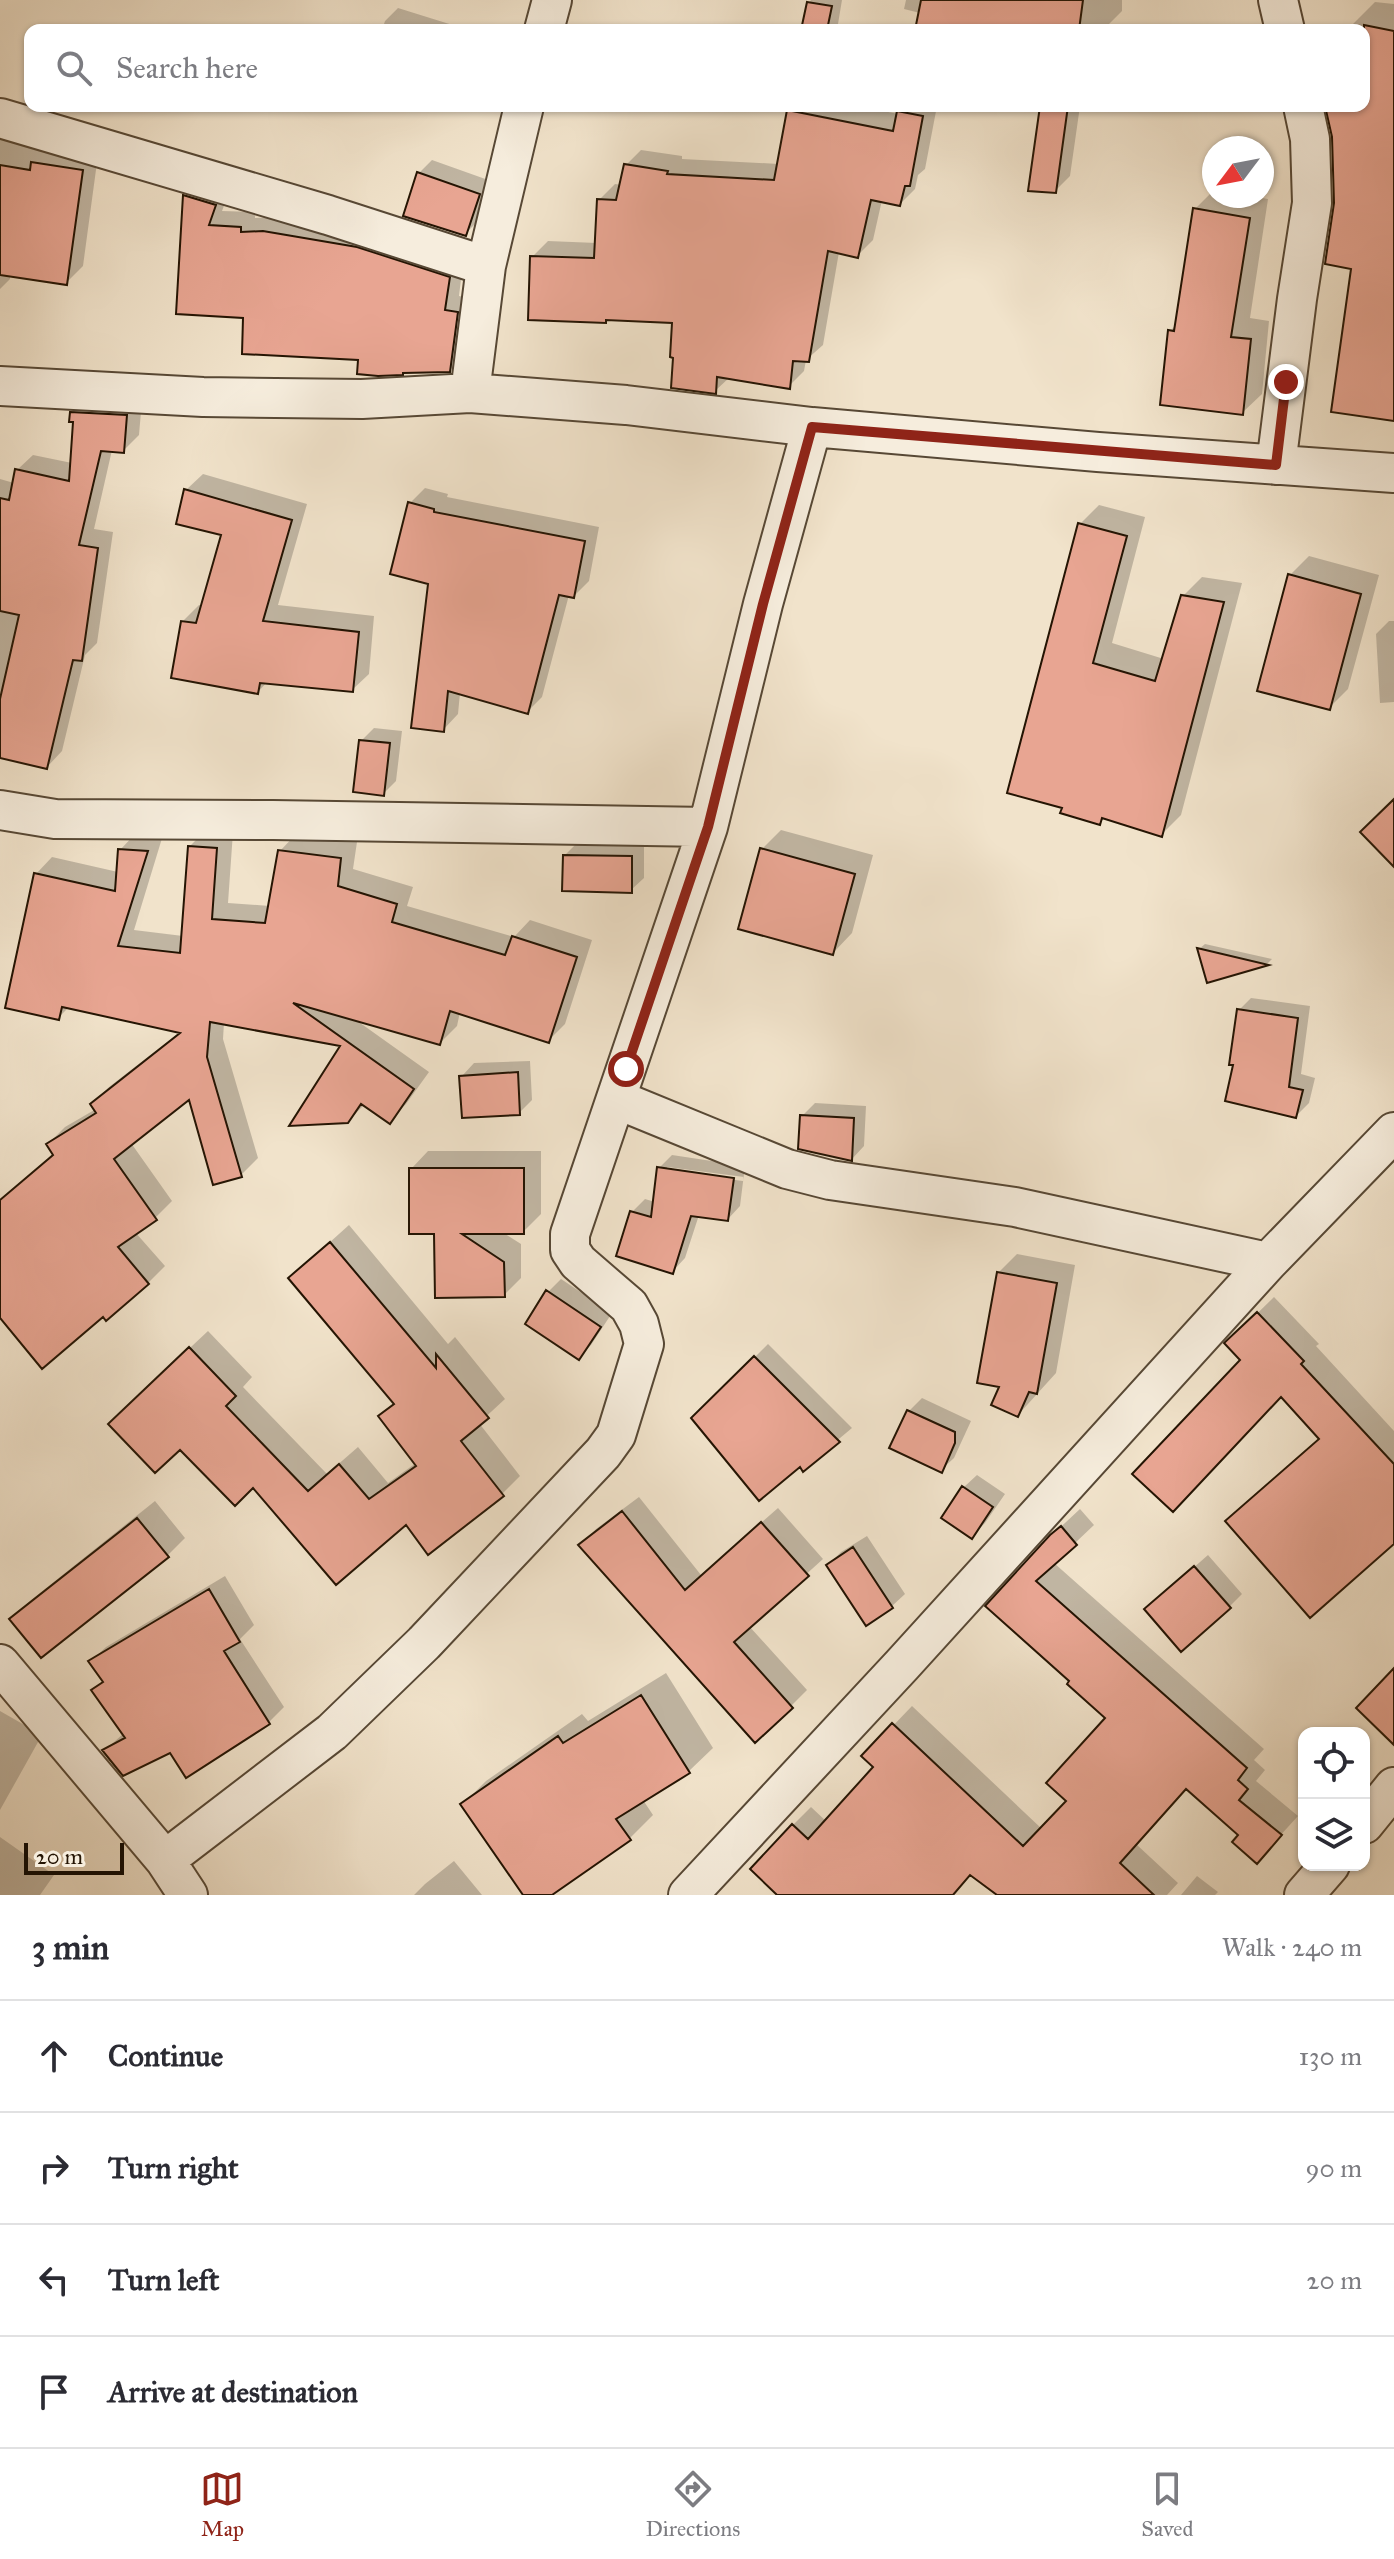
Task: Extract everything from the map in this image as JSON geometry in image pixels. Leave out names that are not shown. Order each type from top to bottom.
[{"type":"street","points":[[546,24],[552,0]]},
{"type":"street","points":[[1278,0],[1284,24]]},
{"type":"street","points":[[470,393],[486,266],[523,112]]},
{"type":"street","points":[[1276,465],[1312,203],[1310,139],[1304,112]]},
{"type":"street","points":[[0,118],[328,215],[486,266]]},
{"type":"street","points":[[0,386],[203,397],[362,399],[470,393],[626,405],[812,427],[1276,465],[1392,478]]},
{"type":"street","points":[[165,1860],[342,1722],[424,1643],[603,1453],[616,1435],[644,1344],[639,1324],[629,1306],[578,1262],[570,1250],[570,1234],[708,827],[763,604],[812,427]]},
{"type":"street","points":[[0,810],[55,819],[708,827]]},
{"type":"street","points":[[616,1099],[802,1173],[830,1180],[1015,1207],[1268,1262]]},
{"type":"street","points":[[688,1895],[913,1653],[1268,1262],[1394,1132]]},
{"type":"street","points":[[0,1664],[165,1860],[188,1895]]},
{"type":"street","points":[[1370,1817],[1394,1787]]},
{"type":"street","points":[[1304,1895],[1325,1871]]},
{"type":"building","points":[[921,0],[1083,0],[1080,24],[916,24]]},
{"type":"building","points":[[807,2],[832,6],[828,24],[802,24]]},
{"type":"building","points":[[1370,26],[1394,31],[1394,421],[1331,412],[1351,269],[1325,264],[1334,203],[1332,137],[1326,112],[1370,112]]},
{"type":"building","points":[[787,112],[893,131],[897,112],[923,116],[910,186],[905,186],[900,206],[871,200],[858,258],[828,251],[809,362],[793,361],[790,389],[717,377],[716,394],[671,388],[672,323],[528,320],[530,256],[594,258],[597,199],[616,200],[624,164],[668,171],[667,174],[774,180]]},
{"type":"building","points":[[1039,112],[1067,112],[1056,193],[1028,191]]},
{"type":"building","points":[[31,162],[83,170],[67,285],[0,275],[0,165],[30,170]]},
{"type":"building","points":[[417,172],[480,194],[466,236],[403,216]]},
{"type":"building","points":[[183,195],[216,205],[209,225],[241,227],[241,232],[263,231],[357,247],[450,277],[445,310],[458,312],[450,372],[378,376],[357,374],[358,360],[242,354],[243,318],[176,314]]},
{"type":"building","points":[[1193,208],[1250,218],[1231,337],[1251,339],[1243,415],[1160,405],[1168,330],[1174,331]]},
{"type":"building","points":[[70,412],[127,415],[124,453],[101,451],[79,545],[98,548],[82,661],[73,660],[47,769],[0,758],[0,699],[19,615],[0,611],[0,498],[9,500],[15,469],[69,481],[73,422],[69,422]]},
{"type":"building","points":[[184,489],[292,520],[263,621],[359,632],[353,692],[260,683],[258,694],[171,678],[181,621],[196,623],[221,535],[176,524]]},
{"type":"building","points":[[408,502],[434,509],[434,512],[585,541],[574,598],[559,595],[528,714],[448,691],[444,732],[411,728],[428,584],[390,574]]},
{"type":"building","points":[[1078,523],[1127,536],[1093,663],[1155,681],[1181,595],[1224,602],[1162,837],[1102,818],[1100,825],[1060,813],[1062,808],[1007,793]]},
{"type":"building","points":[[1288,574],[1361,594],[1330,710],[1257,691]]},
{"type":"building","points":[[359,740],[390,743],[384,796],[353,792]]},
{"type":"building","points":[[1394,799],[1394,867],[1360,832]]},
{"type":"building","points":[[188,846],[217,848],[212,919],[265,923],[278,850],[341,858],[338,886],[397,904],[392,922],[505,955],[512,936],[577,957],[549,1043],[450,1011],[440,1045],[293,1003],[414,1089],[390,1124],[361,1104],[348,1123],[289,1126],[340,1046],[210,1022],[207,1057],[242,1177],[213,1185],[189,1100],[114,1159],[157,1220],[118,1247],[149,1284],[106,1321],[103,1317],[42,1369],[0,1318],[0,1200],[53,1155],[46,1144],[96,1113],[90,1104],[180,1033],[62,1007],[59,1020],[5,1008],[34,873],[115,891],[118,849],[148,851],[118,946],[180,953]]},
{"type":"building","points":[[760,848],[855,874],[833,955],[738,929]]},
{"type":"building","points":[[563,855],[632,856],[632,893],[562,891]]},
{"type":"building","points":[[1197,948],[1269,965],[1207,983]]},
{"type":"building","points":[[1237,1009],[1298,1018],[1289,1087],[1303,1090],[1296,1118],[1225,1101],[1233,1065],[1229,1065]]},
{"type":"building","points":[[518,1072],[520,1115],[462,1118],[459,1076]]},
{"type":"building","points":[[800,1115],[854,1118],[852,1161],[798,1149]]},
{"type":"building","points":[[657,1167],[734,1178],[728,1221],[691,1216],[673,1274],[616,1256],[630,1211],[651,1217]]},
{"type":"building","points":[[409,1168],[524,1168],[524,1234],[462,1234],[504,1262],[505,1297],[435,1298],[434,1234],[409,1234]]},
{"type":"building","points":[[330,1242],[436,1368],[436,1354],[489,1418],[461,1441],[504,1496],[428,1555],[406,1525],[336,1585],[253,1488],[235,1506],[180,1450],[155,1473],[108,1424],[189,1347],[236,1396],[226,1406],[308,1491],[339,1464],[369,1499],[416,1466],[378,1416],[394,1404],[288,1278]]},
{"type":"building","points":[[997,1272],[1057,1283],[1037,1394],[1029,1392],[1018,1417],[991,1405],[999,1387],[977,1383]]},
{"type":"building","points":[[546,1290],[601,1327],[579,1360],[525,1324]]},
{"type":"building","points":[[1257,1312],[1394,1464],[1394,1544],[1310,1618],[1225,1521],[1319,1439],[1281,1397],[1173,1512],[1132,1474],[1240,1360],[1224,1343]]},
{"type":"building","points":[[754,1356],[840,1442],[803,1472],[800,1467],[759,1501],[691,1418]]},
{"type":"building","points":[[907,1410],[955,1432],[955,1443],[942,1473],[889,1448]]},
{"type":"building","points":[[962,1486],[993,1507],[972,1539],[941,1518]]},
{"type":"building","points":[[622,1511],[685,1590],[761,1522],[809,1576],[734,1642],[793,1708],[755,1743],[578,1545]]},
{"type":"building","points":[[137,1518],[169,1557],[41,1658],[9,1619]]},
{"type":"building","points":[[1061,1526],[1077,1545],[1036,1581],[1247,1768],[1238,1780],[1248,1789],[1239,1800],[1282,1835],[1257,1864],[1232,1842],[1238,1835],[1186,1789],[1120,1863],[1154,1895],[997,1895],[970,1875],[953,1895],[777,1895],[750,1869],[792,1824],[808,1839],[873,1767],[861,1756],[892,1723],[1023,1846],[1066,1801],[1046,1783],[1105,1718],[1067,1684],[1069,1681],[985,1606]]},
{"type":"building","points":[[853,1547],[893,1608],[866,1626],[826,1565]]},
{"type":"building","points":[[1194,1566],[1231,1608],[1181,1652],[1144,1609]]},
{"type":"building","points":[[209,1589],[240,1642],[224,1651],[270,1724],[186,1778],[170,1753],[123,1776],[102,1750],[125,1738],[91,1690],[103,1682],[88,1661]]},
{"type":"building","points":[[1394,1668],[1394,1745],[1356,1708]]},
{"type":"building","points":[[641,1695],[690,1773],[616,1819],[631,1840],[552,1895],[523,1895],[460,1804],[558,1736],[563,1743]]},
{"type":"route","points":[[626,1069],[708,827],[763,604],[812,427],[1276,465],[1286,382]]}]
